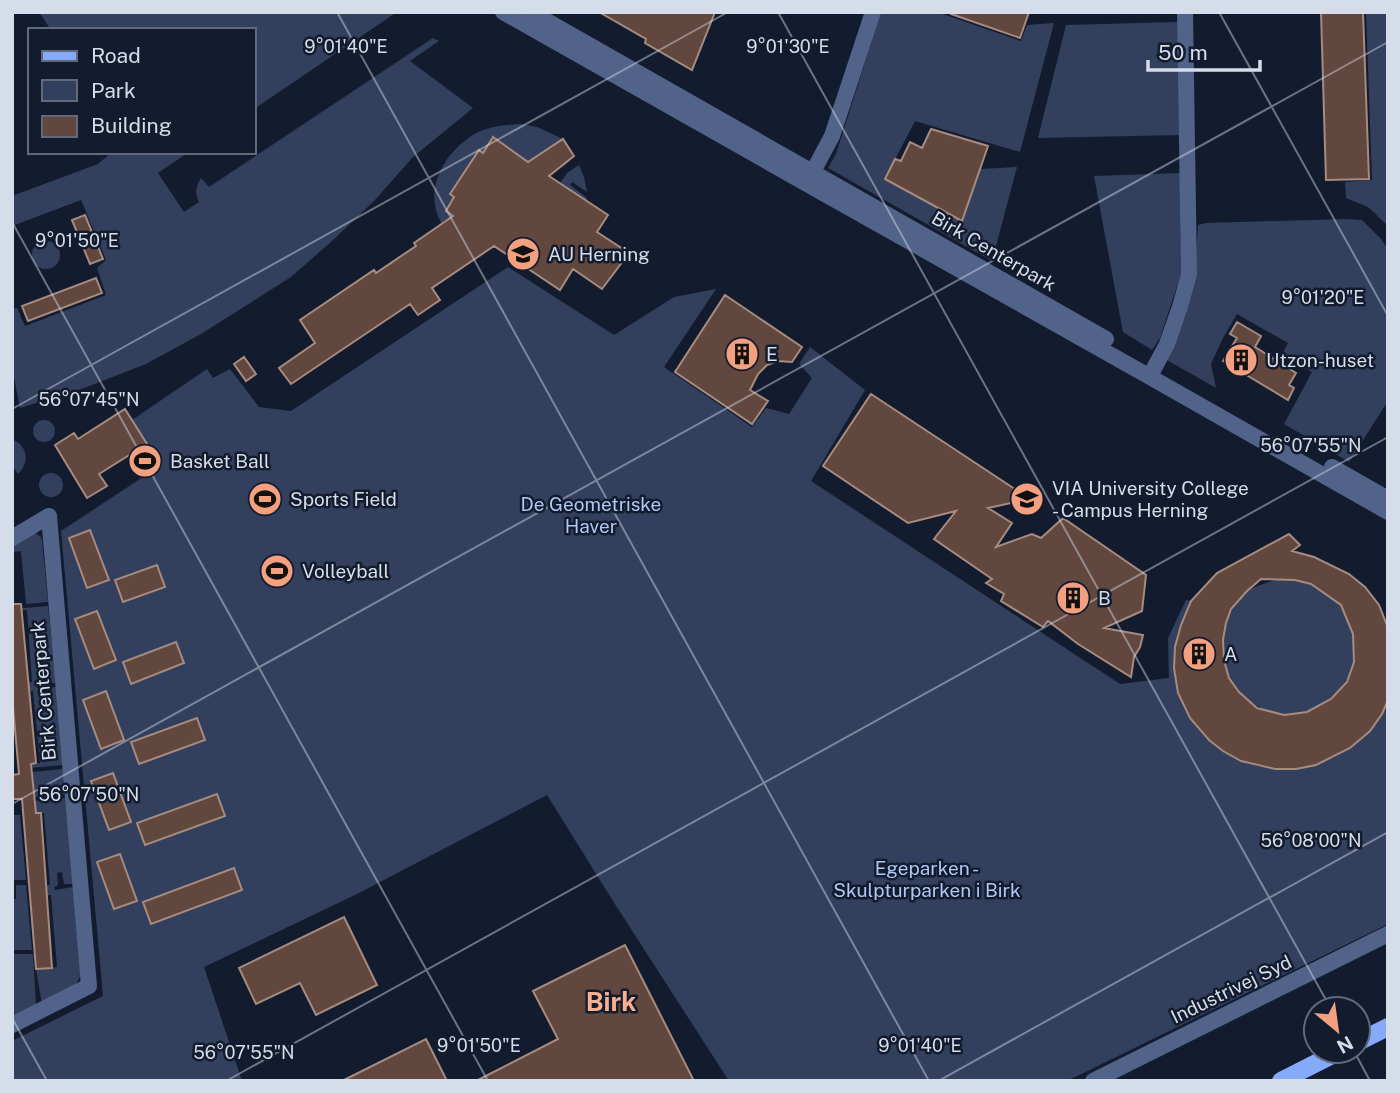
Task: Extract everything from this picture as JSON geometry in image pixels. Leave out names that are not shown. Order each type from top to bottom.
[{"type":"main road","points":[[1372,1035],[1388,1027]]},
{"type":"main road","points":[[1281,1081],[1312,1065]]},
{"type":"street","name":"Birk Centerpark","points":[[503,12],[809,178],[1346,481],[1388,499]]},
{"type":"street","name":"Birk Centerpark","points":[[531,12],[809,178]]},
{"type":"street","points":[[809,178],[832,136],[873,12]]},
{"type":"street","points":[[1152,371],[1167,344],[1189,274],[1185,12]]},
{"type":"street","name":"Birk Centerpark","points":[[1346,481],[1388,512]]},
{"type":"street","name":"Birk Centerpark","points":[[12,538],[49,516],[89,986],[12,1025]]},
{"type":"street","name":"Industrivej Syd","points":[[1093,1081],[1388,934]]},
{"type":"green space","points":[[39,12],[397,12],[256,108],[256,28],[50,28]]},
{"type":"green space","points":[[881,12],[937,12],[1021,41],[1027,25],[1054,23],[1020,152],[915,121],[885,179],[961,221],[980,169],[1017,167],[992,261],[828,168],[836,154]]},
{"type":"green space","points":[[1366,12],[1388,12],[1388,226],[1368,207],[1346,198],[1345,182],[1372,180]]},
{"type":"green space","points":[[1178,22],[1179,135],[1038,138],[1066,25]]},
{"type":"green space","points":[[433,38],[439,41],[410,61],[473,108],[413,157],[374,201],[291,277],[201,334],[146,364],[84,388],[20,408],[12,367],[12,309],[17,308],[25,326],[106,295],[97,268],[106,260],[81,200],[12,226],[12,196],[98,164],[110,154],[186,154],[158,173],[184,212],[199,202],[196,190],[201,178],[209,187]]},
{"type":"green space","points":[[521,124],[537,127],[563,139],[528,162],[492,137],[483,153],[479,151],[450,194],[454,197],[446,211],[453,216],[442,224],[434,199],[435,186],[445,162],[463,143],[479,132],[496,126]]},
{"type":"green space","points":[[579,165],[587,192],[572,182],[570,185],[587,198],[587,201],[560,183],[567,173]]},
{"type":"green space","points":[[1180,173],[1181,274],[1160,338],[1152,350],[1123,332],[1094,176]]},
{"type":"green space","points":[[1362,220],[1388,249],[1388,401],[1349,462],[1284,424],[1312,372],[1282,355],[1288,343],[1237,314],[1211,364],[1216,388],[1167,360],[1186,315],[1194,283],[1198,225]]},
{"type":"green space","points":[[46,241],[56,245],[60,255],[56,265],[46,269],[36,265],[32,255],[36,245]]},
{"type":"green space","points":[[508,267],[614,335],[674,297],[716,289],[664,367],[752,427],[766,408],[789,414],[812,378],[799,364],[810,347],[865,390],[811,481],[1120,684],[1169,678],[1168,638],[1186,600],[1191,601],[1176,641],[1176,656],[1187,707],[1192,720],[1209,740],[1229,755],[1252,764],[1277,768],[1302,767],[1326,760],[1349,749],[1369,732],[1388,700],[1388,924],[1067,1081],[729,1081],[547,795],[359,893],[204,967],[242,1081],[12,1081],[12,1041],[103,996],[61,531],[143,477],[130,455],[147,444],[132,420],[207,369],[213,378],[230,369],[259,407],[291,411]]},
{"type":"green space","points":[[40,420],[48,420],[55,427],[55,435],[48,442],[40,442],[33,435],[33,427]]},
{"type":"green space","points":[[12,439],[21,446],[26,455],[18,474],[12,465]]},
{"type":"green space","points":[[51,473],[60,476],[63,485],[60,494],[51,497],[42,494],[39,485],[42,476]]},
{"type":"green space","points":[[34,532],[42,541],[48,602],[26,604],[21,551],[12,552],[12,546]]},
{"type":"green space","points":[[1277,579],[1309,583],[1330,596],[1347,616],[1353,641],[1353,664],[1341,688],[1321,705],[1298,714],[1275,712],[1247,700],[1232,681],[1224,658],[1224,632],[1235,604],[1247,591]]},
{"type":"green space","points":[[48,606],[56,683],[47,683],[45,671],[39,672],[40,684],[36,684],[37,688],[56,687],[63,765],[19,769],[19,765],[40,763],[33,691],[12,693],[12,685],[32,682],[27,610],[12,609]]},
{"type":"green space","points":[[63,769],[65,794],[35,797],[32,772]]},
{"type":"green space","points":[[65,798],[73,884],[64,884],[62,872],[57,873],[58,885],[54,887],[55,890],[73,887],[80,977],[76,984],[42,1005],[36,969],[57,967],[51,895],[31,897],[30,887],[50,885],[44,813],[24,814],[23,802]]},
{"type":"green space","points":[[12,815],[20,815],[26,880],[12,880]]},
{"type":"green space","points":[[16,885],[26,885],[32,950],[12,950],[12,899],[16,899]]},
{"type":"green space","points":[[13,954],[33,954],[36,1006],[12,1018]]},
{"type":"building","points":[[599,12],[715,12],[692,70]]},
{"type":"building","points":[[951,12],[1029,12],[1020,38]]},
{"type":"building","points":[[1321,12],[1363,12],[1369,179],[1326,180]]},
{"type":"building","points":[[931,129],[988,146],[962,221],[885,179],[895,159],[901,161],[910,142],[922,148]]},
{"type":"building","points":[[493,137],[528,162],[563,139],[574,156],[549,176],[608,215],[597,232],[629,253],[602,289],[573,269],[560,290],[494,246],[432,288],[440,300],[418,315],[410,304],[291,384],[279,368],[315,343],[300,320],[374,270],[376,273],[416,246],[414,243],[453,216],[446,211],[454,197],[450,194],[479,150],[483,153]]},
{"type":"building","points":[[85,215],[103,259],[90,264],[72,220]]},
{"type":"building","points":[[96,278],[102,293],[28,321],[22,306]]},
{"type":"building","name":"E","points":[[725,295],[802,347],[792,362],[778,361],[767,365],[758,374],[750,390],[768,401],[752,424],[675,372]]},
{"type":"building","name":"Utzon-huset","points":[[1237,322],[1261,336],[1255,347],[1296,373],[1289,385],[1294,388],[1288,400],[1223,361],[1237,338],[1230,334]]},
{"type":"building","points":[[244,357],[256,374],[246,381],[234,364]]},
{"type":"building","points":[[871,394],[1030,499],[988,508],[1012,523],[996,547],[1032,534],[1041,538],[1063,518],[1146,575],[1142,611],[1104,628],[1143,635],[1134,657],[1131,677],[1078,644],[1048,621],[1043,627],[1001,601],[1004,594],[986,583],[992,579],[934,539],[956,511],[908,523],[823,466]]},
{"type":"building","points":[[125,409],[147,444],[99,474],[107,486],[87,498],[55,445],[74,433],[78,439]]},
{"type":"building","points":[[90,530],[109,580],[87,588],[69,538]]},
{"type":"building","name":"A","points":[[1289,534],[1300,545],[1292,551],[1314,557],[1349,574],[1365,587],[1379,605],[1388,628],[1388,700],[1370,731],[1350,748],[1316,765],[1296,769],[1275,769],[1241,761],[1209,740],[1190,718],[1178,693],[1174,668],[1175,647],[1191,601],[1217,573]],"holes":[[[1261,579],[1295,580],[1311,584],[1341,605],[1353,634],[1354,662],[1347,682],[1331,699],[1307,712],[1284,715],[1257,708],[1239,692],[1229,678],[1224,660],[1223,640],[1231,609]]]},
{"type":"building","points":[[157,565],[165,587],[123,602],[115,580]]},
{"type":"building","points":[[12,604],[21,604],[36,763],[31,764],[36,813],[41,813],[52,968],[36,969],[22,799],[12,799],[12,775],[19,774],[12,696]]},
{"type":"building","points":[[97,611],[116,660],[94,669],[75,619]]},
{"type":"building","points":[[176,642],[184,663],[131,684],[123,662]]},
{"type":"building","points":[[106,691],[124,740],[101,749],[83,700]]},
{"type":"building","points":[[197,718],[205,740],[139,764],[131,742]]},
{"type":"building","points":[[113,773],[131,822],[109,830],[91,781]]},
{"type":"building","points":[[217,794],[225,816],[145,845],[137,823]]},
{"type":"building","points":[[120,854],[137,901],[114,909],[97,862]]},
{"type":"building","points":[[234,868],[242,890],[151,924],[143,902]]},
{"type":"building","points":[[344,917],[377,985],[316,1015],[300,983],[256,1004],[239,968]]},
{"type":"building","points":[[625,945],[694,1081],[476,1081],[558,1039],[533,991]]},
{"type":"building","points":[[426,1039],[447,1081],[342,1081]]},
{"type":"place","name":"AU Herning","points":[[523,254]]},
{"type":"place","name":"E","points":[[742,354]]},
{"type":"place","name":"Utzon-huset","points":[[1241,360]]},
{"type":"place","name":"Basket Ball","points":[[145,461]]},
{"type":"place","name":"Sports Field","points":[[265,499]]},
{"type":"place","name":"VIA University College - Campus Herning","points":[[1027,499]]},
{"type":"place","name":"Volleyball","points":[[277,571]]},
{"type":"place","name":"B","points":[[1073,598]]},
{"type":"place","name":"A","points":[[1199,654]]},
{"type":"district","name":"Birk","points":[[611,1002]]},
{"type":"park label","name":"De Geometriske Haver","points":[[591,515]]},
{"type":"park label","name":"Egeparken - Skulpturparken i Birk","points":[[927,879]]}]
